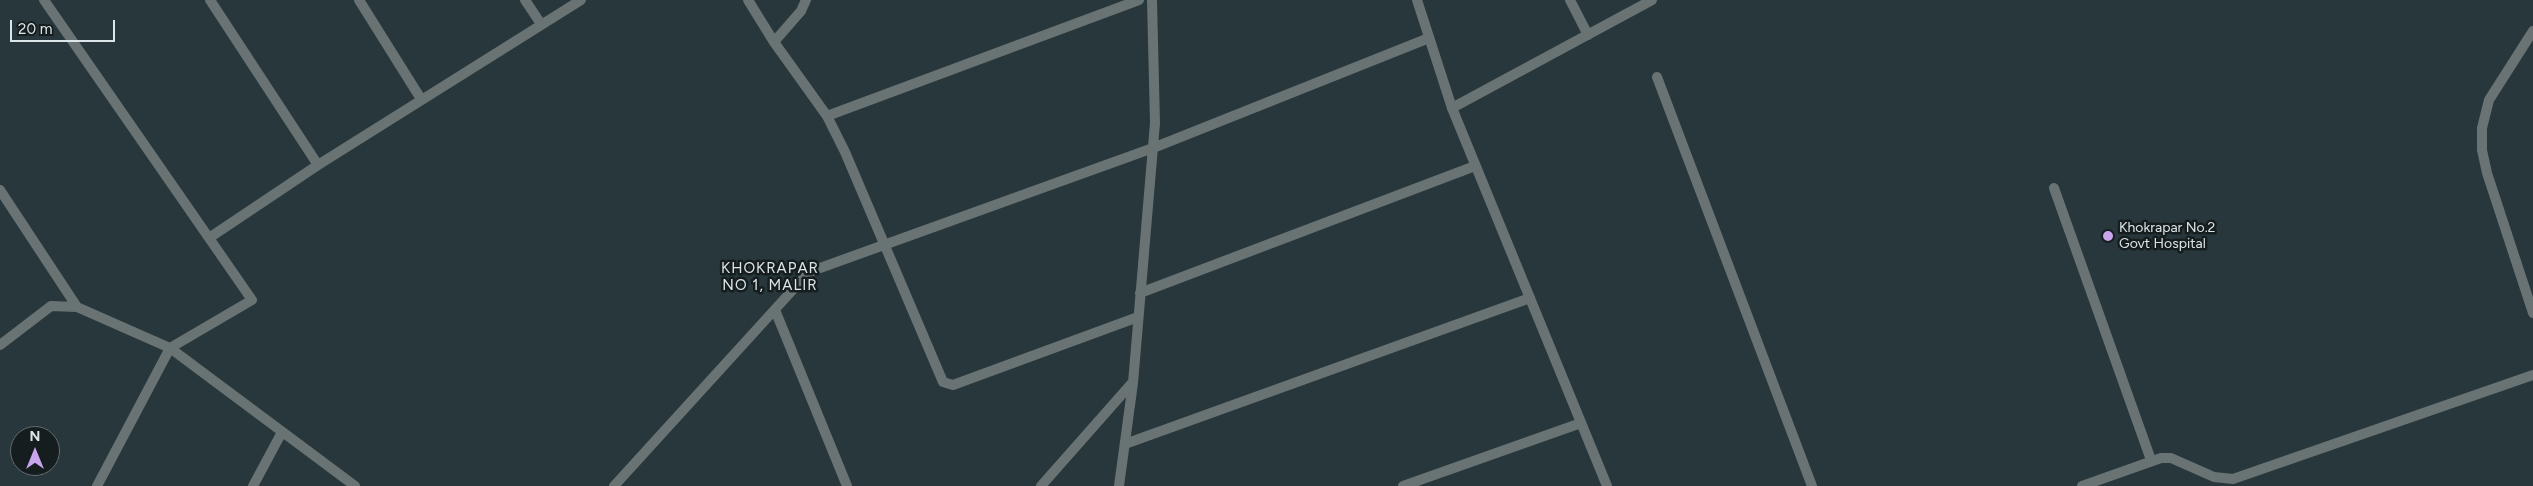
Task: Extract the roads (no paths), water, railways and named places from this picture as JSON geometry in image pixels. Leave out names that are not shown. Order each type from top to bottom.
[{"type":"street","points":[[44,0],[252,300],[170,348],[97,486]]},
{"type":"street","points":[[210,0],[318,165]]},
{"type":"street","points":[[359,0],[422,99]]},
{"type":"street","points":[[525,0],[541,24]]},
{"type":"street","points":[[209,238],[318,165],[581,0]]},
{"type":"street","points":[[748,0],[774,42],[827,116],[886,244],[943,382],[947,385],[953,385],[1138,317]]},
{"type":"street","points":[[774,42],[801,11],[806,0]]},
{"type":"street","points":[[827,116],[1138,0]]},
{"type":"street","points":[[1119,486],[1133,383],[1155,123],[1152,0]]},
{"type":"street","points":[[1417,0],[1452,108],[1607,486]]},
{"type":"street","points":[[1570,0],[1588,35]]},
{"type":"street","points":[[1452,108],[1652,0]]},
{"type":"street","points":[[2533,30],[2488,100],[2482,128],[2482,150],[2487,173],[2533,313]]},
{"type":"street","points":[[614,486],[809,272],[1153,148],[1429,38]]},
{"type":"street","points":[[1657,77],[1812,486]]},
{"type":"street","points":[[1140,294],[1476,166]]},
{"type":"street","points":[[2054,188],[2151,460]]},
{"type":"street","points":[[0,190],[77,308]]},
{"type":"street","points":[[1124,444],[1530,298]]},
{"type":"street","points":[[0,345],[51,306],[77,308],[170,348],[355,486]]},
{"type":"street","points":[[775,310],[847,486]]},
{"type":"street","points":[[2082,486],[2151,460],[2171,458],[2214,476],[2233,479],[2533,375]]},
{"type":"street","points":[[1041,486],[1133,383]]},
{"type":"street","points":[[1403,486],[1581,424]]},
{"type":"street","points":[[253,486],[282,432]]},
{"type":"place","name":"Khokrapar No.2 Govt Hospital","points":[[2108,236]]},
{"type":"district","name":"KHOKRAPAR NO 1, MALIR","points":[[770,278]]}]
